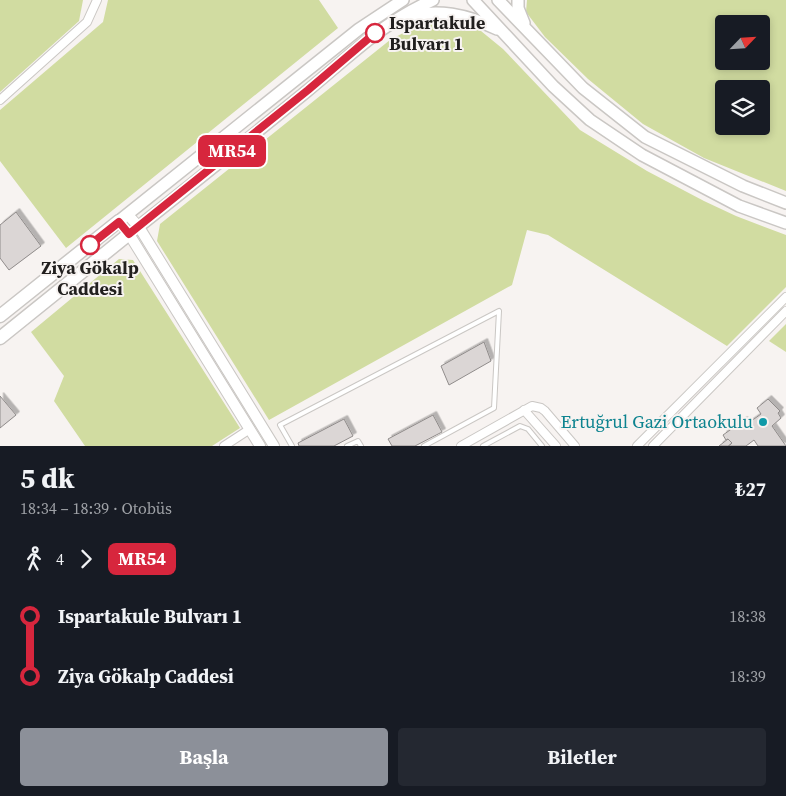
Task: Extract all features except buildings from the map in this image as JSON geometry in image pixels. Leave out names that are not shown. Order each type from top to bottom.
[{"type":"main road","points":[[0,338],[308,90],[375,33],[407,12],[433,0]]},
{"type":"main road","points":[[473,0],[553,86],[590,120],[642,155],[739,206],[786,223]]},
{"type":"main road","points":[[498,0],[583,88],[645,137],[743,186],[786,203]]},
{"type":"main road","points":[[518,0],[518,8],[528,32]]},
{"type":"main road","points":[[0,316],[359,29],[398,2]]},
{"type":"main road","points":[[375,33],[412,16],[437,13],[481,21],[503,32]]},
{"type":"street","points":[[0,100],[87,22],[96,0]]},
{"type":"street","points":[[124,218],[274,446]]},
{"type":"street","points":[[134,231],[260,446]]},
{"type":"street","points":[[637,446],[786,297]]},
{"type":"street","points":[[653,446],[748,348],[786,312]]},
{"type":"street","points":[[739,344],[748,348]]},
{"type":"street","points":[[460,446],[532,406],[541,408],[575,446]]},
{"type":"street","points":[[524,410],[556,446]]},
{"type":"street","points":[[224,446],[259,423]]},
{"type":"lane","points":[[292,446],[280,425],[498,311],[494,408],[424,446]]},
{"type":"lane","points":[[483,446],[520,426],[528,429],[542,446]]},
{"type":"lane","points":[[347,446],[358,441],[361,446]]},
{"type":"green space","points":[[0,0],[83,0],[79,21],[0,92]]},
{"type":"green space","points":[[108,0],[319,0],[338,28],[66,248],[0,161],[0,110],[103,22]]},
{"type":"green space","points":[[527,0],[786,0],[786,191],[704,158],[643,124],[588,79],[545,37],[526,12]]},
{"type":"green space","points":[[422,23],[456,25],[481,31],[503,49],[580,130],[647,171],[704,201],[736,216],[786,235],[786,287],[727,346],[548,235],[527,230],[512,285],[269,420],[157,241],[160,224],[390,40]]},
{"type":"green space","points":[[119,259],[133,260],[240,428],[212,446],[85,446],[54,401],[64,376],[31,332]]},
{"type":"green space","points":[[786,324],[786,352],[769,341]]},
{"type":"bus line","name":"MR54","points":[[90,245],[119,222],[129,234],[308,90],[375,33]]},
{"type":"place","name":"Ispartakule Bulvarı 1","points":[[375,33]]},
{"type":"place","name":"Ziya Gökalp Caddesi","points":[[90,245]]},
{"type":"place","name":"Ertuğrul Gazi Ortaokulu","points":[[763,422]]}]
